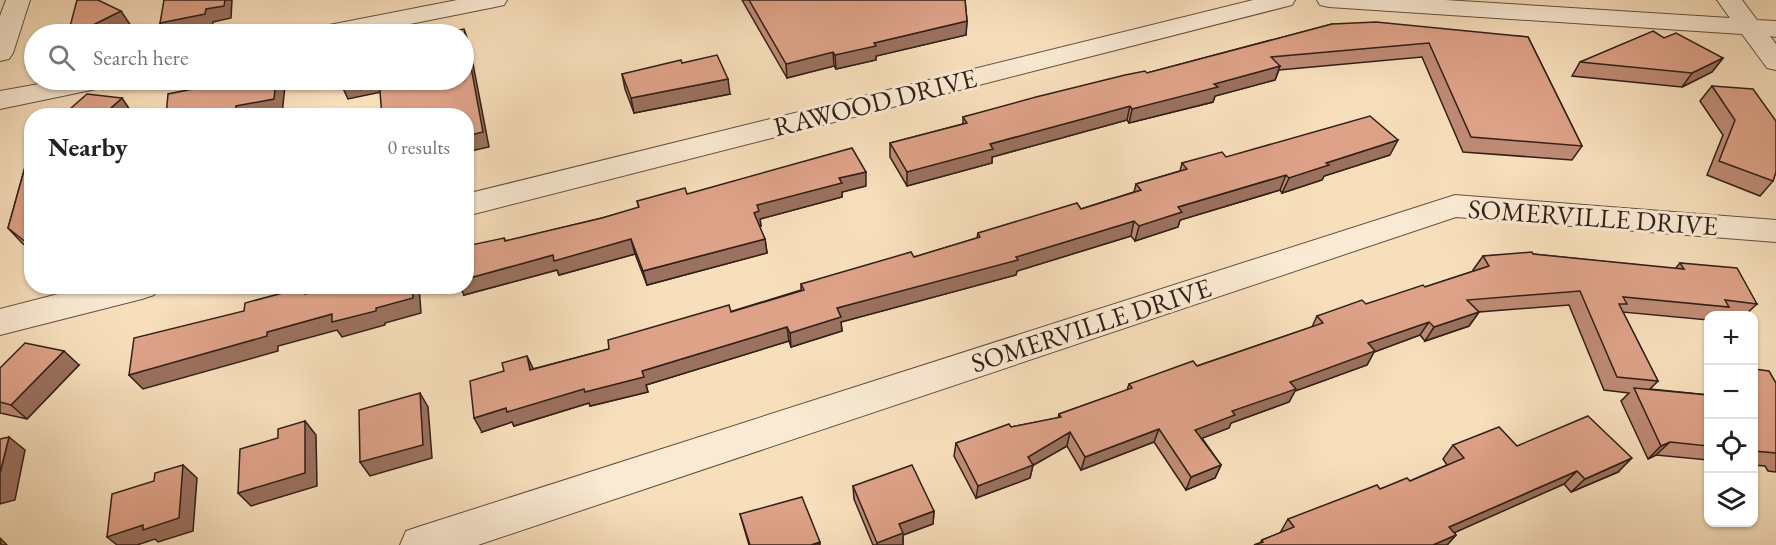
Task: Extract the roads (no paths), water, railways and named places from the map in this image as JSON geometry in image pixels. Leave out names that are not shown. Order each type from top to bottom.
[{"type":"street","points":[[0,53],[18,0]]},
{"type":"street","points":[[374,24],[495,0]]},
{"type":"street","name":"RAWOOD DRIVE","points":[[474,203],[1283,0]]},
{"type":"street","points":[[1329,0],[1776,29]]},
{"type":"street","points":[[1729,0],[1776,62]]},
{"type":"street","points":[[0,100],[50,90]]},
{"type":"street","name":"SOMERVILLE DRIVE","points":[[421,545],[1455,206],[1776,231]]},
{"type":"street","points":[[0,322],[110,294]]}]
